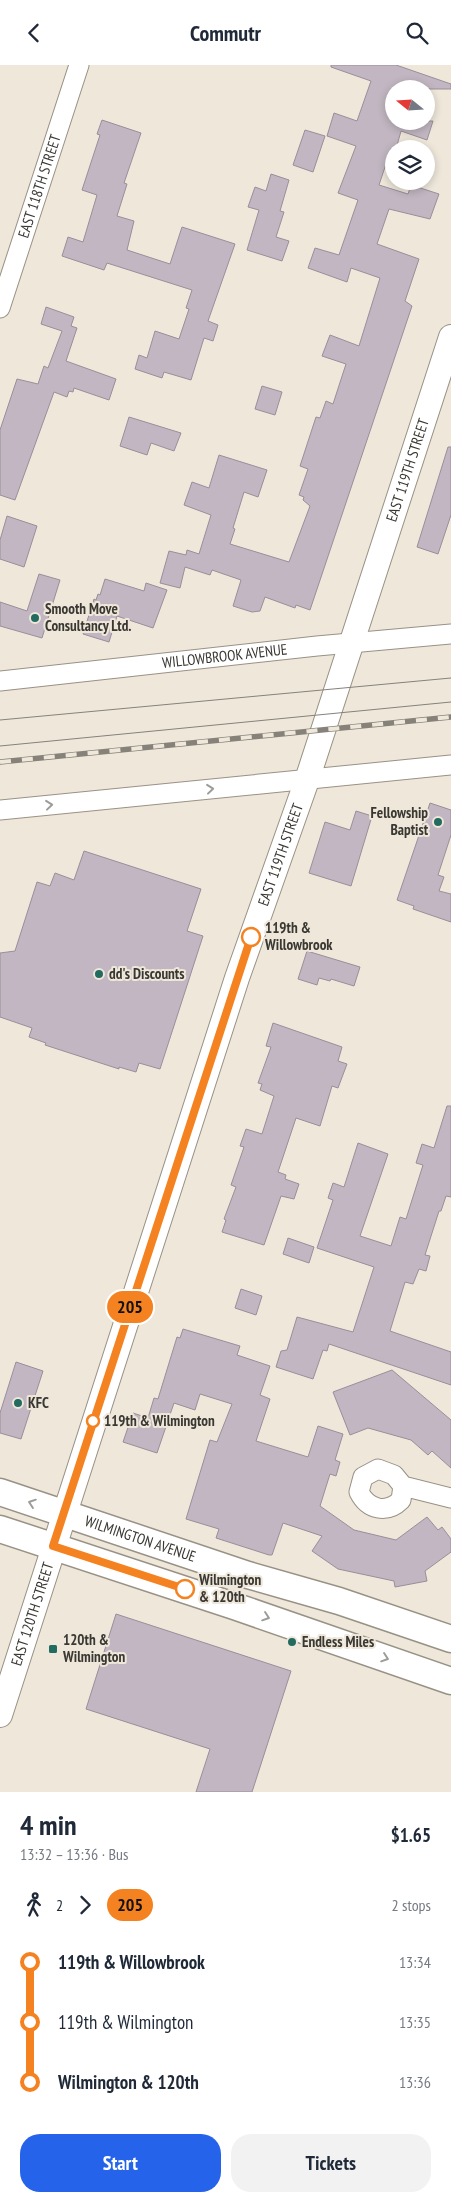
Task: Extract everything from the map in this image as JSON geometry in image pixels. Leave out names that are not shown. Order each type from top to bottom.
[{"type":"main road","name":"WILMINGTON AVENUE","points":[[0,1492],[248,1575],[339,1601],[451,1639]]},
{"type":"main road","points":[[0,1529],[451,1681]]},
{"type":"street","name":"EAST 118TH STREET","points":[[0,308],[79,65]]},
{"type":"street","name":"EAST 119TH STREET","points":[[64,1514],[234,987],[307,780],[451,337]]},
{"type":"street","name":"WILLOWBROOK AVENUE","points":[[0,681],[351,642],[451,634]]},
{"type":"street","points":[[0,810],[451,765]]},
{"type":"street","points":[[402,1486],[451,1498]]},
{"type":"street","name":"EAST 120TH STREET","points":[[0,1715],[64,1514]]},
{"type":"building","points":[[331,65],[396,65],[451,84],[451,89],[435,89],[435,80],[385,80],[385,130],[430,130],[427,140],[401,131],[398,140],[385,140],[385,167],[379,185],[385,187],[385,190],[395,190],[408,194],[409,190],[427,190],[439,194],[430,219],[389,209],[377,244],[419,259],[405,301],[412,306],[310,610],[296,605],[295,608],[265,597],[260,611],[252,612],[233,606],[241,580],[212,570],[210,575],[185,567],[180,588],[160,583],[169,551],[186,555],[187,550],[199,554],[211,515],[184,505],[192,482],[209,488],[219,455],[267,470],[258,497],[244,492],[230,544],[289,562],[310,506],[303,500],[304,497],[299,495],[308,469],[300,466],[316,417],[320,418],[326,401],[333,404],[346,364],[322,356],[330,335],[359,346],[380,278],[351,268],[347,282],[308,268],[315,248],[339,255],[358,200],[338,193],[356,146],[327,136],[334,113],[357,121],[371,81],[331,67]]},
{"type":"building","points":[[102,120],[141,133],[124,183],[127,184],[117,216],[134,221],[127,250],[170,264],[182,227],[235,244],[208,321],[218,325],[213,341],[204,338],[191,380],[164,372],[162,378],[135,369],[139,355],[147,358],[155,331],[179,339],[189,309],[186,308],[192,290],[107,263],[104,270],[62,256],[68,237],[83,242],[97,195],[82,190],[100,135],[97,134]]},
{"type":"building","points":[[305,130],[325,136],[313,172],[293,165]]},
{"type":"building","points":[[271,174],[289,180],[280,211],[284,212],[276,237],[289,241],[282,261],[247,250],[259,210],[248,207],[255,187],[266,191]]},
{"type":"building","points":[[46,307],[74,317],[71,326],[77,328],[66,361],[116,379],[109,400],[74,388],[73,392],[69,391],[67,397],[54,392],[15,500],[0,495],[0,430],[17,379],[38,384],[44,366],[48,368],[62,331],[41,324]]},
{"type":"building","points":[[262,386],[282,392],[275,415],[255,409]]},
{"type":"building","points":[[129,417],[181,433],[174,451],[151,443],[147,455],[120,446]]},
{"type":"building","points":[[448,447],[451,447],[451,515],[438,554],[417,547]]},
{"type":"building","points":[[7,516],[37,526],[24,567],[0,559],[0,540]]},
{"type":"building","points":[[39,574],[60,580],[42,638],[0,626],[0,602],[27,611]]},
{"type":"building","points":[[105,579],[144,591],[146,583],[167,590],[153,628],[117,616],[109,642],[83,634],[94,599],[96,600],[98,594],[100,595]]},
{"type":"building","points":[[430,803],[451,810],[451,835],[438,875],[444,877],[439,891],[451,894],[451,922],[413,909],[414,906],[397,900]]},
{"type":"building","points":[[356,811],[372,816],[351,886],[309,873],[325,822],[350,830]]},
{"type":"building","name":"dd's Discounts","points":[[84,851],[201,889],[187,931],[203,936],[160,1069],[139,1063],[136,1072],[119,1067],[119,1069],[45,1045],[46,1043],[29,1037],[32,1028],[0,1017],[0,953],[15,951],[37,882],[50,886],[55,873],[74,880]]},
{"type":"building","points":[[307,951],[360,967],[354,986],[331,979],[330,981],[319,978],[317,985],[298,979]]},
{"type":"building","points":[[273,1023],[342,1047],[338,1061],[347,1064],[338,1088],[332,1086],[320,1126],[296,1118],[278,1172],[286,1175],[285,1179],[299,1184],[294,1199],[281,1196],[264,1245],[222,1232],[226,1220],[224,1219],[236,1187],[231,1185],[244,1147],[240,1146],[246,1129],[262,1134],[274,1096],[260,1090],[262,1084],[258,1083],[271,1047],[266,1046]]},
{"type":"building","points":[[447,1106],[451,1106],[451,1197],[446,1196],[441,1211],[439,1211],[425,1255],[430,1256],[426,1271],[419,1269],[413,1284],[405,1282],[390,1331],[451,1352],[451,1385],[329,1344],[327,1351],[323,1350],[313,1379],[276,1367],[281,1351],[287,1350],[297,1317],[353,1332],[374,1267],[317,1248],[333,1200],[328,1198],[333,1183],[344,1187],[358,1143],[388,1154],[360,1236],[391,1246],[400,1217],[406,1219],[423,1165],[416,1163],[422,1144],[434,1148]]},
{"type":"building","points":[[288,1238],[314,1247],[309,1263],[283,1254]]},
{"type":"building","points":[[241,1289],[262,1296],[256,1315],[235,1308]]},
{"type":"building","points":[[183,1329],[240,1346],[237,1355],[270,1366],[260,1395],[270,1399],[256,1441],[308,1457],[318,1426],[343,1434],[335,1460],[340,1462],[336,1476],[330,1474],[320,1506],[354,1530],[396,1540],[427,1517],[438,1530],[442,1527],[451,1539],[451,1552],[425,1571],[427,1581],[395,1587],[394,1581],[338,1569],[312,1551],[322,1536],[283,1523],[272,1555],[269,1555],[216,1538],[219,1529],[186,1519],[210,1440],[217,1442],[232,1404],[200,1394],[195,1410],[174,1403],[157,1453],[123,1442],[133,1413],[148,1418],[154,1398],[158,1399],[177,1337],[180,1338]]},
{"type":"building","name":"KFC","points":[[16,1362],[43,1371],[21,1439],[0,1433],[0,1413]]},
{"type":"building","points":[[392,1370],[451,1420],[451,1468],[432,1451],[428,1455],[411,1440],[368,1428],[350,1435],[333,1392]]},
{"type":"building","points":[[116,1614],[291,1671],[252,1792],[196,1792],[210,1749],[86,1709]]},
{"type":"tram line","points":[[0,720],[451,678]]},
{"type":"tram line","points":[[0,746],[451,702]]},
{"type":"railway","points":[[0,762],[451,717]]},
{"type":"bus line","name":"205","points":[[185,1589],[53,1546],[251,937]]},
{"type":"place","name":"Smooth Move Consultancy Ltd.","points":[[35,618]]},
{"type":"place","name":"Fellowship Baptist","points":[[438,822]]},
{"type":"place","name":"119th & Willowbrook","points":[[251,937]]},
{"type":"place","name":"dd's Discounts","points":[[99,974]]},
{"type":"place","name":"KFC","points":[[18,1403]]},
{"type":"place","name":"119th & Wilmington","points":[[93,1421]]},
{"type":"place","name":"Wilmington & 120th","points":[[185,1589]]},
{"type":"place","name":"Endless Miles","points":[[292,1642]]},
{"type":"place","name":"120th & Wilmington","points":[[53,1649]]}]
